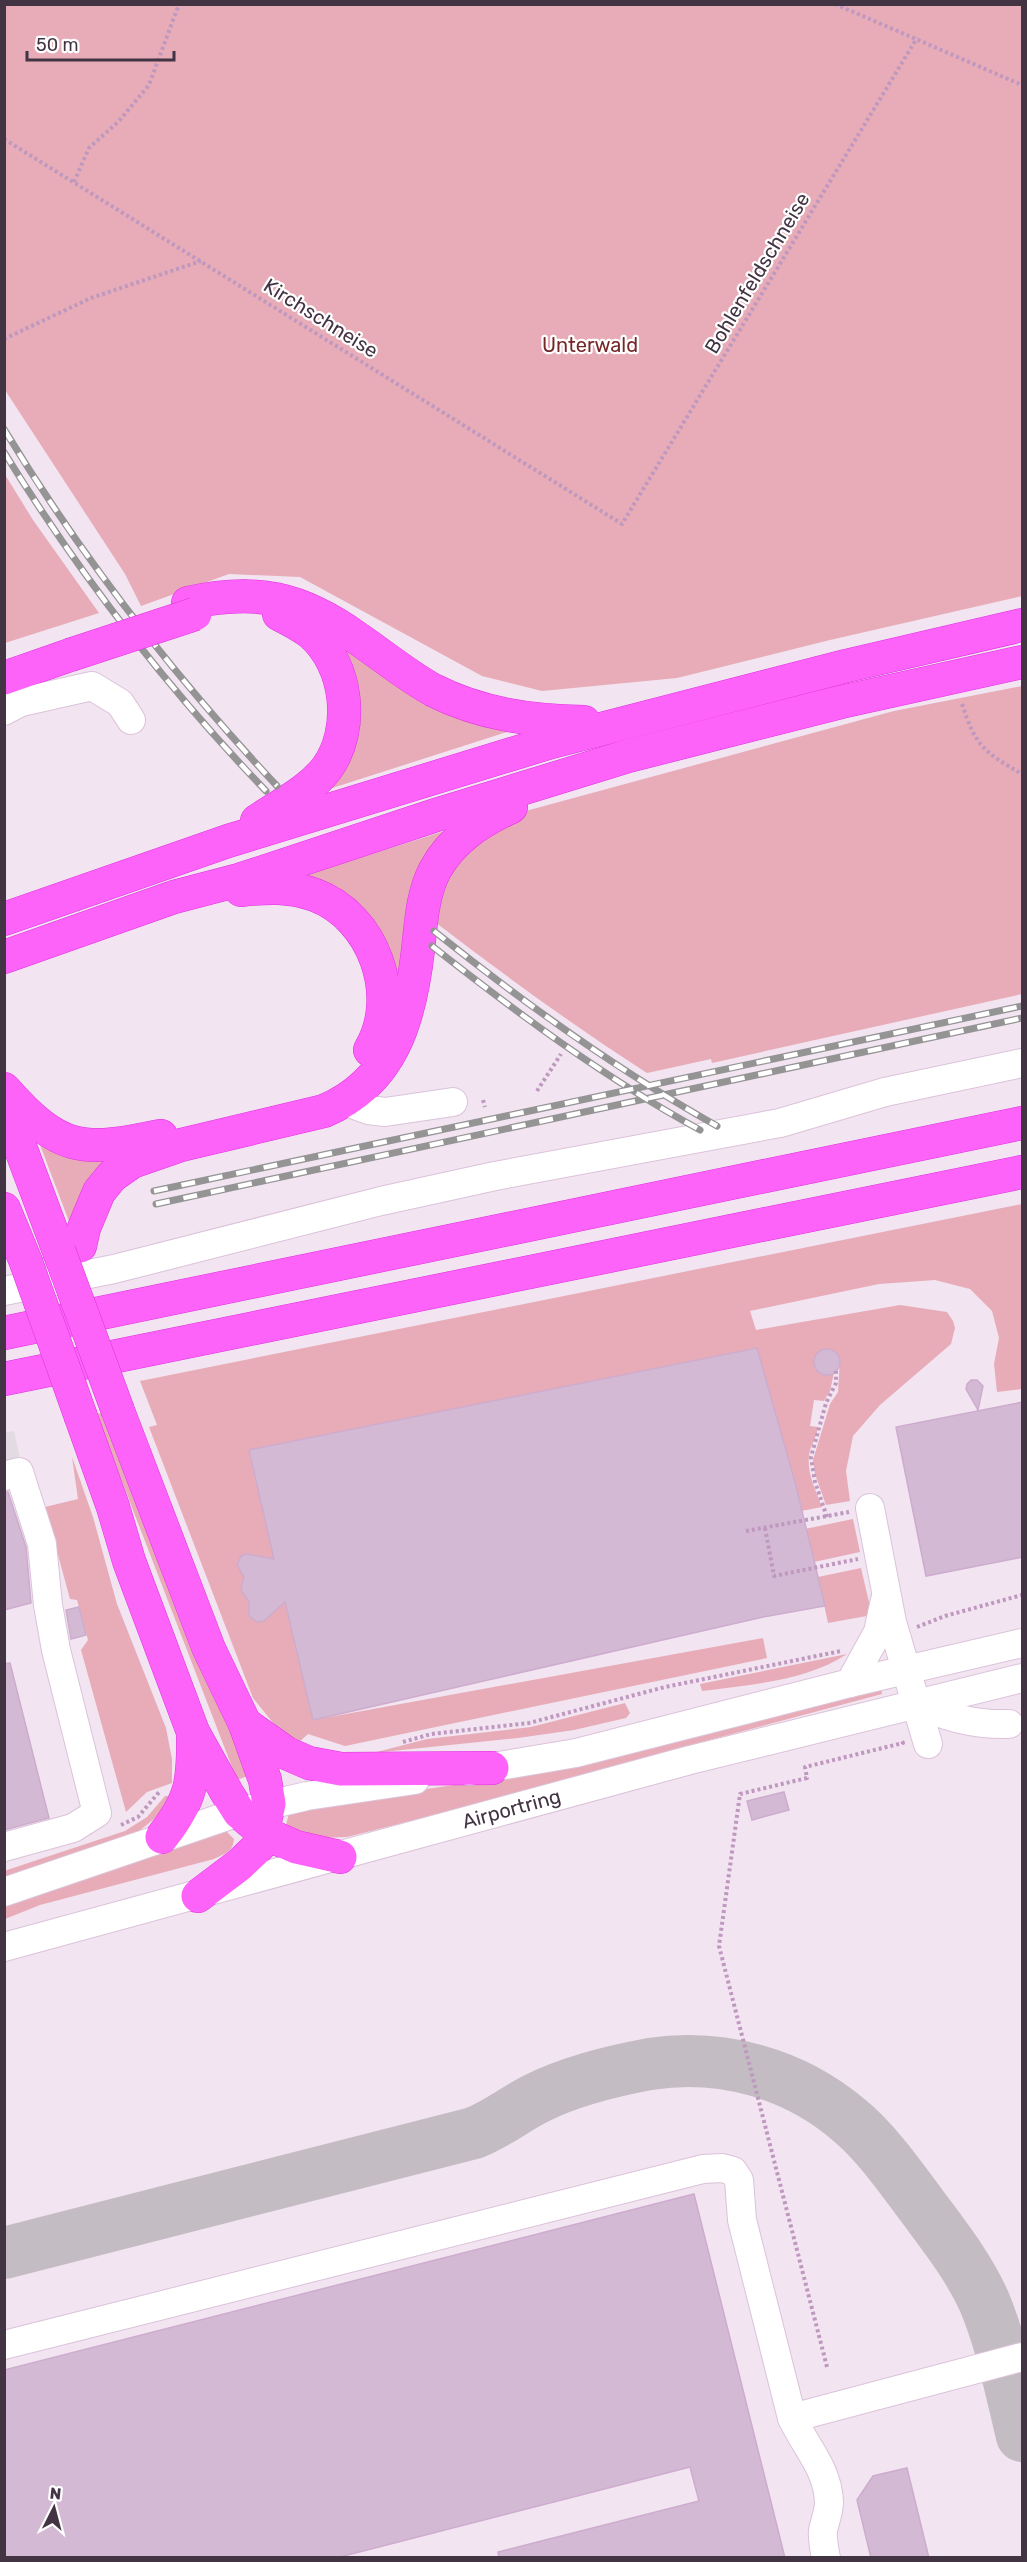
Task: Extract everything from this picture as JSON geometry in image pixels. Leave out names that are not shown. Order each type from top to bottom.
[{"type":"highway","points":[[4,665],[67,650],[240,594],[268,597],[322,616],[355,636],[408,675],[456,700],[509,716],[538,721],[616,724]]},
{"type":"highway","points":[[192,608],[241,606],[260,608],[297,623],[312,634],[329,655],[341,686],[343,699],[341,734],[327,768],[315,782],[228,841]]},
{"type":"highway","points":[[4,919],[228,841],[616,724],[1023,626]]},
{"type":"highway","points":[[4,678],[67,650]]},
{"type":"highway","points":[[4,957],[174,897],[238,880],[436,814],[628,756],[841,702],[1023,662]]},
{"type":"highway","points":[[70,1248],[84,1228],[99,1192],[112,1176],[132,1162],[181,1145],[324,1111],[344,1101],[377,1072],[399,1038],[413,988],[422,912],[435,872],[445,854],[474,826],[495,814],[628,756]]},
{"type":"highway","points":[[4,1089],[28,1116],[54,1135],[89,1145],[111,1145],[300,1105],[330,1092],[354,1073],[378,1038],[384,1014],[384,991],[375,956],[362,933],[349,917],[316,896],[282,887],[174,897]]},
{"type":"highway","points":[[4,1104],[70,1248],[75,1294],[209,1649],[245,1724],[265,1780],[257,1816],[259,1846],[251,1855],[198,1896]]},
{"type":"highway","points":[[4,1334],[1023,1123]]},
{"type":"highway","points":[[4,1379],[1023,1172]]},
{"type":"highway","points":[[4,1209],[16,1276],[81,1418],[113,1507],[129,1561],[193,1732],[257,1816],[283,1843],[340,1857]]},
{"type":"highway","points":[[245,1724],[286,1753],[309,1763],[341,1769],[492,1768]]},
{"type":"highway","points":[[162,1837],[177,1817],[189,1794],[194,1766],[193,1732]]},
{"type":"street","points":[[4,711],[21,702],[92,686],[120,703],[131,720]]},
{"type":"street","points":[[16,1276],[114,1269],[381,1201],[495,1176],[780,1123],[885,1092],[1023,1063]]},
{"type":"street","points":[[344,1101],[368,1110],[385,1112],[453,1102]]},
{"type":"street","points":[[4,1476],[19,1472],[42,1544],[48,1605],[56,1650],[97,1813],[73,1828],[4,1847]]},
{"type":"street","points":[[870,1508],[892,1622],[911,1669]]},
{"type":"street","points":[[883,1575],[908,1631],[911,1669],[905,1707],[928,1744]]},
{"type":"street","points":[[850,1683],[881,1624],[883,1575]]},
{"type":"street","name":"Airportring","points":[[4,1892],[162,1837],[257,1816],[307,1796],[576,1753],[850,1683],[1023,1643]]},
{"type":"street","name":"Airportring","points":[[4,1947],[198,1896],[340,1857],[388,1841],[690,1760],[1023,1678]]},
{"type":"street","points":[[905,1707],[978,1724],[1009,1724]]},
{"type":"street","points":[[4,2345],[703,2169],[722,2168],[733,2171],[739,2180],[742,2220],[792,2418],[800,2436],[819,2464],[826,2486],[829,2502],[823,2532],[826,2558]]},
{"type":"street","points":[[792,2418],[1023,2357]]},
{"type":"path","points":[[74,182],[89,148],[119,121],[149,85],[179,4]]},
{"type":"path","points":[[835,4],[1023,85]]},
{"type":"path","name":"Bohlenfeldschneise","points":[[622,524],[917,38]]},
{"type":"path","name":"Kirchschneise","points":[[4,139],[622,524]]},
{"type":"path","points":[[4,339],[91,298],[201,261]]},
{"type":"path","points":[[962,704],[971,732],[990,755],[1023,774]]},
{"type":"path","points":[[537,1091],[561,1054]]},
{"type":"path","points":[[483,1100],[485,1107]]},
{"type":"path","points":[[827,1517],[815,1482],[811,1457],[826,1403],[836,1383],[836,1371]]},
{"type":"path","points":[[746,1531],[870,1508]]},
{"type":"path","points":[[765,1528],[774,1576],[883,1575]]},
{"type":"path","points":[[908,1631],[945,1616],[1023,1595]]},
{"type":"path","points":[[393,1745],[431,1734],[529,1723],[710,1678],[834,1654],[874,1641]]},
{"type":"path","points":[[700,1683],[710,1678]]},
{"type":"path","points":[[615,1700],[628,1701]]},
{"type":"path","points":[[827,2367],[719,1946],[740,1794],[807,1778],[805,1767],[903,1743],[905,1707]]},
{"type":"path","points":[[118,1827],[138,1816],[163,1790],[189,1794]]},
{"type":"green space","name":"Unterwald","points":[[5,5],[1022,5],[1022,596],[677,678],[542,691],[482,676],[300,577],[229,574],[141,606],[125,574],[5,390]]},
{"type":"green space","points":[[4,473],[33,520],[99,613],[5,643]]},
{"type":"green space","points":[[338,642],[510,731],[323,791]]},
{"type":"green space","points":[[1022,686],[1022,994],[712,1063],[711,1059],[647,1073],[540,1000],[435,922],[453,862],[522,812],[894,711]]},
{"type":"green space","points":[[454,828],[405,972],[391,982],[296,878]]},
{"type":"green space","points":[[37,1137],[114,1159],[70,1224]]},
{"type":"green space","points":[[1022,1204],[1022,1389],[997,1392],[994,1364],[999,1338],[992,1311],[970,1289],[935,1280],[879,1284],[750,1311],[756,1330],[900,1305],[947,1312],[953,1321],[955,1328],[951,1344],[880,1405],[853,1436],[846,1471],[850,1501],[826,1505],[815,1474],[813,1460],[830,1404],[838,1392],[840,1358],[834,1351],[828,1349],[819,1351],[814,1363],[822,1374],[834,1373],[830,1391],[824,1401],[814,1400],[810,1426],[818,1427],[810,1450],[809,1464],[822,1507],[801,1511],[756,1348],[249,1450],[313,1720],[763,1638],[767,1658],[345,1746],[308,1734],[298,1743],[278,1729],[253,1698],[149,1427],[157,1425],[140,1381]]},
{"type":"green space","points":[[106,1412],[253,1774],[237,1780],[96,1414]]},
{"type":"green space","points":[[72,1457],[93,1517],[117,1604],[166,1728],[172,1759],[172,1783],[147,1792],[126,1812],[81,1650],[88,1640],[77,1600],[70,1599],[45,1507],[78,1499]]},
{"type":"green space","points":[[853,1519],[860,1552],[814,1562],[805,1529]]},
{"type":"green space","points":[[861,1568],[872,1615],[828,1623],[818,1577]]},
{"type":"green space","points":[[847,1654],[814,1670],[777,1680],[702,1691],[700,1684]]},
{"type":"green space","points":[[881,1688],[882,1694],[698,1743],[627,1766],[347,1837],[317,1838],[285,1829],[290,1809],[556,1770]]},
{"type":"green space","points":[[625,1703],[630,1713],[626,1718],[574,1730],[373,1753],[427,1739],[531,1727]]},
{"type":"green space","points":[[165,1796],[171,1796],[165,1808],[138,1832],[5,1880],[4,1871],[125,1831],[147,1817]]},
{"type":"green space","points":[[220,1831],[227,1832],[234,1839],[232,1847],[227,1852],[214,1859],[40,1905],[5,1919],[5,1906]]},
{"type":"shaded area","points":[[14,1431],[22,1467],[5,1471],[4,1433]]},
{"type":"building","points":[[757,1348],[795,1482],[825,1606],[763,1617],[313,1720],[285,1602],[264,1621],[257,1622],[249,1616],[249,1602],[241,1590],[244,1577],[237,1565],[241,1556],[247,1554],[274,1559],[249,1450]]},
{"type":"building","points":[[827,1349],[836,1353],[840,1362],[836,1371],[827,1375],[818,1371],[814,1362],[818,1353]]},
{"type":"building","points":[[971,1380],[977,1380],[983,1386],[978,1410],[966,1389]]},
{"type":"building","points":[[1023,1402],[1023,1557],[926,1576],[896,1427]]},
{"type":"building","points":[[4,1492],[8,1492],[26,1547],[31,1603],[4,1610]]},
{"type":"building","points":[[79,1607],[86,1635],[71,1639],[66,1610]]},
{"type":"building","points":[[10,1663],[49,1818],[4,1830],[4,1664]]},
{"type":"building","points":[[784,1792],[789,1810],[752,1820],[747,1801]]},
{"type":"building","points":[[694,2194],[785,2558],[499,2558],[498,2552],[699,2501],[690,2467],[336,2558],[4,2558],[4,2370]]},
{"type":"building","points":[[907,2468],[929,2558],[871,2558],[857,2500],[873,2476]]},
{"type":"taxiway","points":[[4,2253],[474,2133],[550,2092],[607,2073],[677,2061],[730,2064],[781,2079],[828,2104],[859,2129],[888,2161],[956,2252],[984,2301],[1001,2351],[1022,2436]]},
{"type":"railway","points":[[4,429],[65,524],[131,615],[202,702],[277,786]]},
{"type":"railway","points":[[4,452],[63,542],[126,629],[194,712],[266,791]]},
{"type":"railway","points":[[434,931],[502,984],[607,1059],[717,1126]]},
{"type":"railway","points":[[432,946],[562,1044],[630,1089],[700,1130]]},
{"type":"railway","points":[[154,1191],[1022,1006]]},
{"type":"railway","points":[[156,1204],[1022,1018]]}]
